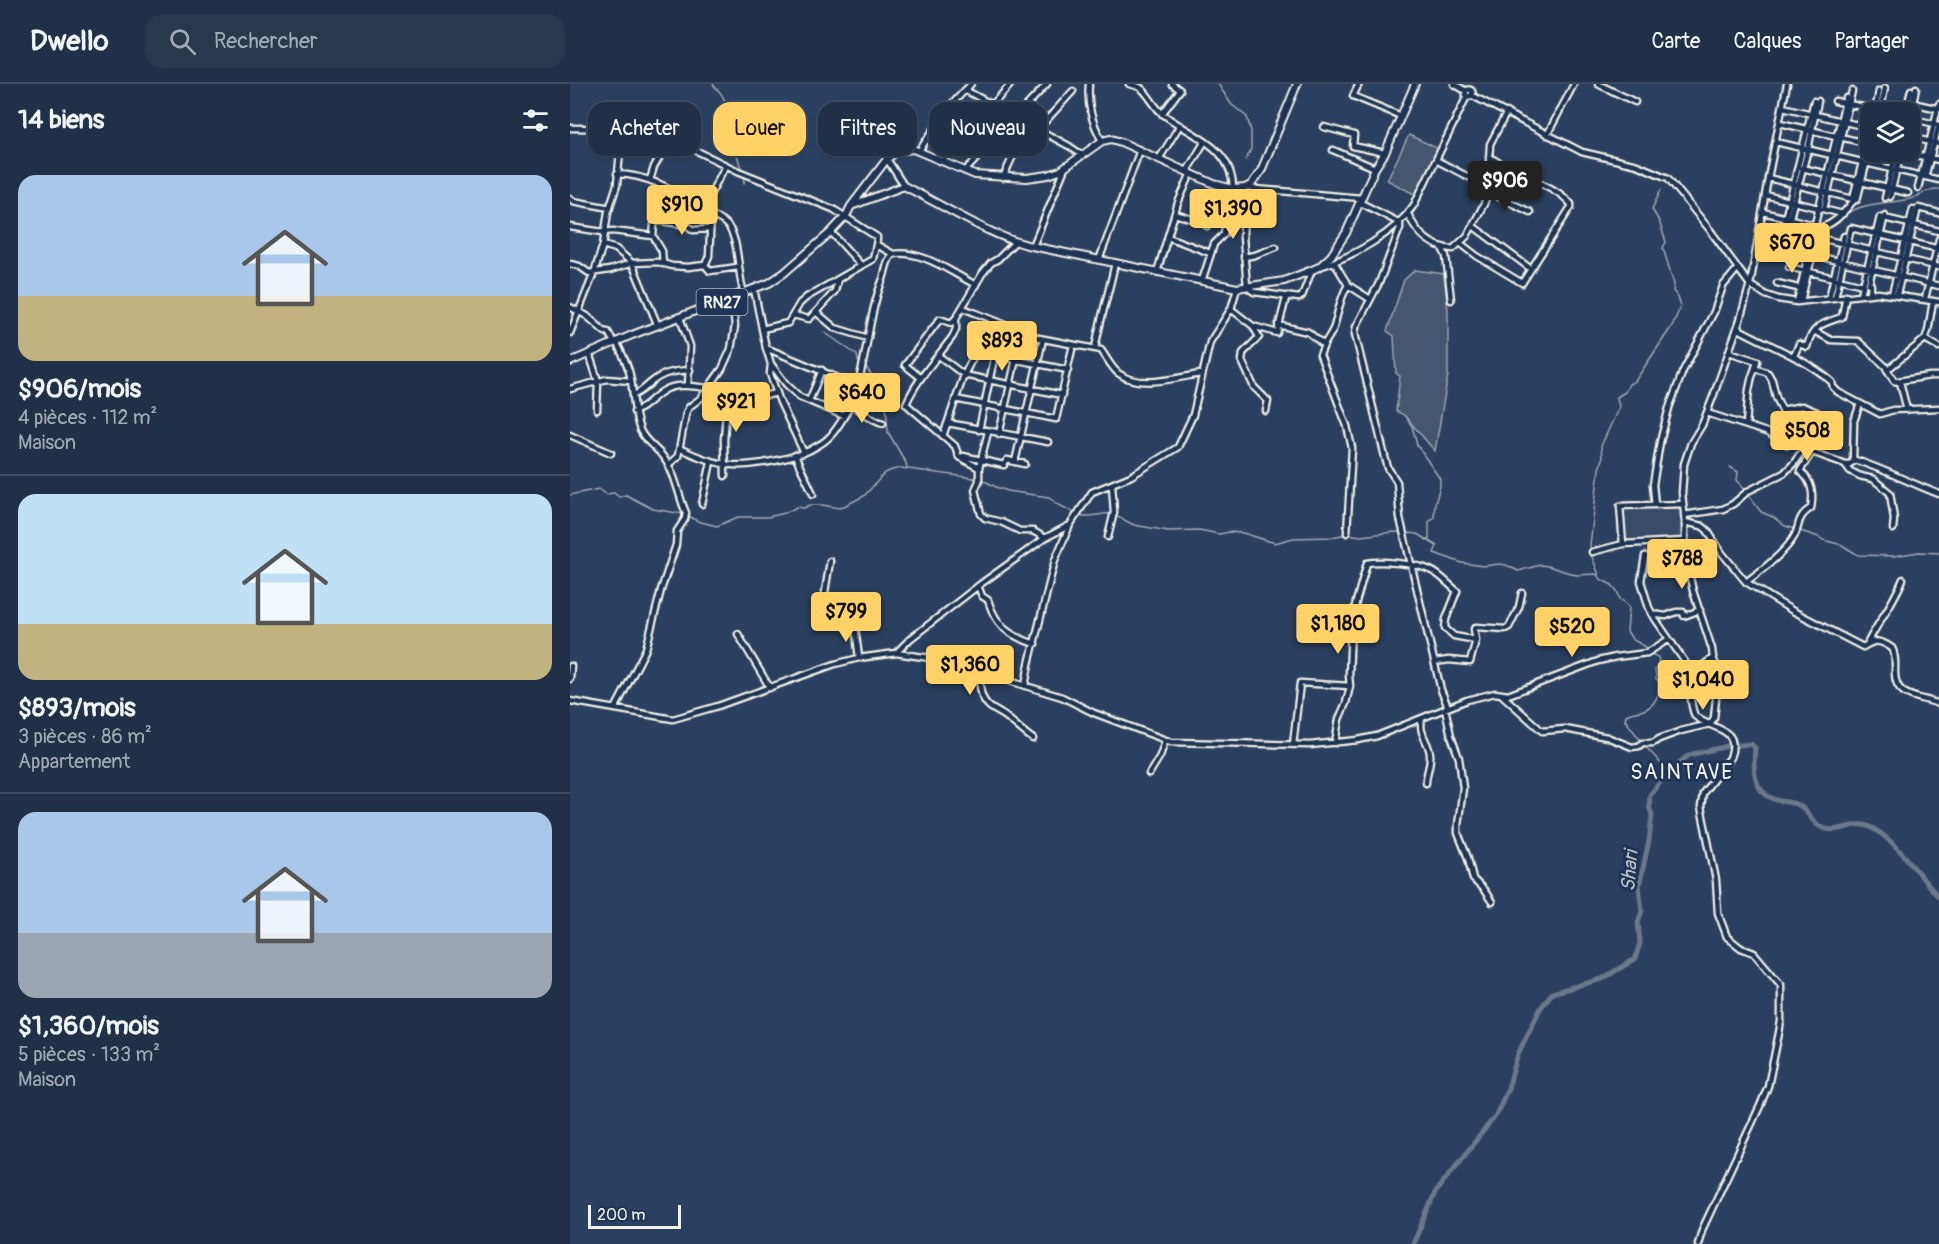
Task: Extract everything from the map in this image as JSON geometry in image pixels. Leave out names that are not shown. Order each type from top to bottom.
[{"type":"main road","points":[[887,159],[905,148],[919,151],[975,175],[1027,178],[1048,175],[1065,168],[1101,141],[1111,139],[1226,188],[1239,189],[1251,185],[1261,171],[1296,84]]},
{"type":"main road","points":[[850,206],[904,186],[1015,242],[1237,288],[1284,281],[1319,267],[1338,246],[1375,168],[1385,153],[1415,84]]},
{"type":"main road","name":"RN27","points":[[571,360],[769,283],[784,273],[831,232],[846,216],[850,206],[887,159]]},
{"type":"street","points":[[919,151],[949,107],[971,84]]},
{"type":"street","points":[[994,102],[1011,84]]},
{"type":"street","points":[[1030,102],[1047,84]]},
{"type":"street","points":[[1089,84],[1088,106],[1101,141]]},
{"type":"street","points":[[1130,84],[1141,88],[1162,114],[1205,141],[1220,154],[1228,165],[1239,189],[1244,208],[1244,257],[1247,287],[1254,292],[1296,298],[1302,296],[1312,270]]},
{"type":"street","points":[[1162,114],[1180,90],[1172,84]]},
{"type":"street","points":[[1359,84],[1353,96],[1401,116]]},
{"type":"street","points":[[1454,84],[1581,152],[1637,165],[1668,178],[1750,285],[1766,295],[1799,301],[1870,293],[1895,294],[1939,302]]},
{"type":"street","points":[[1319,267],[1358,251],[1400,223],[1408,214],[1474,84]]},
{"type":"street","points":[[1547,135],[1574,84]]},
{"type":"street","points":[[1598,84],[1635,102]]},
{"type":"street","points":[[1502,695],[1542,731],[1565,729],[1607,737],[1632,747],[1639,747],[1642,743],[1653,743],[1681,731],[1710,724],[1714,716],[1717,667],[1690,580],[1685,555],[1682,493],[1685,457],[1707,413],[1750,285],[1787,84]]},
{"type":"street","points":[[1882,102],[1885,88]]},
{"type":"street","points":[[1910,102],[1914,89]]},
{"type":"street","points":[[965,90],[988,102]]},
{"type":"street","points":[[1047,120],[1074,91]]},
{"type":"street","points":[[1815,225],[1822,209],[1847,102],[1852,91]]},
{"type":"street","points":[[1879,91],[1879,102]]},
{"type":"street","points":[[1759,230],[1781,235],[1806,149],[1816,101]]},
{"type":"street","points":[[1835,101],[1860,106]]},
{"type":"street","points":[[1918,188],[1935,143],[1935,124],[1939,108],[1920,105]]},
{"type":"street","points":[[1783,107],[1860,127]]},
{"type":"street","points":[[1446,256],[1467,236],[1484,204],[1488,192],[1485,184],[1490,144],[1507,112]]},
{"type":"street","points":[[1920,120],[1935,124]]},
{"type":"street","points":[[1780,123],[1860,142]]},
{"type":"street","points":[[1159,159],[1180,125]]},
{"type":"street","points":[[1324,127],[1354,135],[1353,146],[1385,153]]},
{"type":"street","points":[[570,128],[588,128]]},
{"type":"street","points":[[1047,135],[1082,155]]},
{"type":"street","points":[[1920,139],[1935,143]]},
{"type":"street","points":[[1157,272],[1189,172],[1205,141]]},
{"type":"street","points":[[1776,142],[1939,180]]},
{"type":"street","points":[[1099,260],[1140,150]]},
{"type":"street","points":[[1333,150],[1375,168]]},
{"type":"street","points":[[701,153],[846,216],[860,228],[877,237],[874,257]]},
{"type":"street","points":[[570,333],[603,245],[615,191],[619,156]]},
{"type":"street","points":[[650,180],[660,156]]},
{"type":"street","points":[[942,161],[946,156]]},
{"type":"street","points":[[966,171],[980,156]]},
{"type":"street","points":[[1003,178],[1014,156]]},
{"type":"street","points":[[1460,243],[1522,283],[1571,207],[1565,197],[1548,186],[1520,174],[1489,156]]},
{"type":"street","points":[[1920,156],[1939,160]]},
{"type":"street","points":[[887,159],[904,186]]},
{"type":"street","points":[[1436,160],[1468,175],[1474,181],[1485,184]]},
{"type":"street","points":[[1887,197],[1895,162]]},
{"type":"street","points":[[1894,170],[1898,162]]},
{"type":"street","points":[[1768,178],[1857,200],[1865,163]]},
{"type":"street","points":[[707,210],[707,200],[726,165]]},
{"type":"street","points":[[1801,167],[1908,193]]},
{"type":"street","points":[[1032,246],[1065,168]]},
{"type":"street","points":[[617,174],[660,184],[707,210],[727,225],[733,235],[740,282],[744,293]]},
{"type":"street","points":[[660,184],[653,236],[662,251],[663,264]]},
{"type":"street","points":[[1175,214],[1202,222],[1207,226],[1223,199],[1226,188]]},
{"type":"street","points":[[1239,189],[1360,200],[1400,223]]},
{"type":"street","points":[[1488,192],[1530,212]]},
{"type":"street","points":[[1765,195],[1843,214]]},
{"type":"street","points":[[570,198],[573,201],[610,208]]},
{"type":"street","points":[[1763,212],[1815,225],[1814,228],[1818,228],[1840,218],[1854,198]]},
{"type":"street","points":[[1202,281],[1214,244],[1224,234],[1227,213],[1218,208]]},
{"type":"street","points":[[1895,294],[1918,208],[1939,213]]},
{"type":"street","points":[[1912,224],[1913,209]]},
{"type":"street","points":[[1408,214],[1422,237],[1442,248],[1453,249]]},
{"type":"street","points":[[705,265],[709,256],[711,215]]},
{"type":"street","points":[[1870,293],[1870,269],[1880,217],[1885,216],[1939,231]]},
{"type":"street","points":[[1787,218],[1788,225]]},
{"type":"street","points":[[654,220],[687,225],[693,230],[710,229]]},
{"type":"street","points":[[1400,223],[1379,282],[1356,327],[1355,334],[1388,468],[1397,482],[1403,532],[1413,566],[1451,736],[1460,758],[1463,788],[1458,832],[1468,858],[1470,874],[1492,902]]},
{"type":"street","points":[[1473,226],[1531,269]]},
{"type":"street","points":[[570,227],[653,236]]},
{"type":"street","points":[[1832,297],[1844,244],[1851,228],[1938,249]]},
{"type":"street","points":[[831,232],[861,265]]},
{"type":"street","points":[[1844,236],[1844,244]]},
{"type":"street","points":[[1168,237],[1210,253]]},
{"type":"street","points":[[1924,299],[1939,239]]},
{"type":"street","points":[[1799,301],[1809,253],[1818,240],[1939,267]]},
{"type":"street","points":[[921,378],[905,365],[940,319],[951,323],[956,318],[991,263],[1015,242]]},
{"type":"street","points":[[603,245],[616,249],[632,263],[658,326]]},
{"type":"street","points":[[877,245],[893,254],[922,257],[976,285]]},
{"type":"street","points":[[1244,257],[1276,247]]},
{"type":"street","points":[[1442,248],[1446,256],[1451,300]]},
{"type":"street","points":[[1809,253],[1939,286]]},
{"type":"street","points":[[681,448],[711,462],[738,466],[804,453],[831,436],[844,416],[857,386],[875,302],[888,261],[893,254]]},
{"type":"street","points":[[762,329],[788,323],[800,303],[807,297],[874,257]]},
{"type":"street","points":[[874,257],[888,261]]},
{"type":"street","points":[[570,264],[579,266],[589,273],[632,263],[658,262],[672,266],[705,265]]},
{"type":"street","points":[[1334,262],[1348,285],[1370,298]]},
{"type":"street","points":[[1115,263],[1100,320],[1096,342],[1098,350],[1116,371],[1132,379],[1154,381],[1201,374]]},
{"type":"street","points":[[705,265],[705,268],[710,271],[738,267]]},
{"type":"street","points":[[1788,267],[1863,285]]},
{"type":"street","points":[[1655,505],[1653,485],[1660,442],[1669,408],[1683,371],[1714,312],[1723,286],[1738,268]]},
{"type":"street","points":[[1861,294],[1870,269]]},
{"type":"street","points":[[794,315],[809,319],[835,291],[838,279]]},
{"type":"street","points":[[1777,283],[1802,289]]},
{"type":"street","points":[[1347,533],[1352,448],[1347,426],[1320,355],[1334,328],[1335,315],[1348,285]]},
{"type":"street","points":[[1025,686],[1055,560],[1070,525],[1092,492],[1143,470],[1178,447],[1193,415],[1210,342],[1231,309],[1237,288]]},
{"type":"street","points":[[754,289],[771,364],[786,384],[800,397],[844,416]]},
{"type":"street","points":[[1794,356],[1799,344],[1807,347],[1814,331],[1825,321],[1842,317],[1846,295]]},
{"type":"street","points":[[1231,309],[1253,326],[1277,333],[1286,297]]},
{"type":"street","points":[[668,465],[678,456],[681,448],[689,407],[701,398],[722,369],[731,349],[735,326],[732,298]]},
{"type":"street","points":[[1887,370],[1924,339],[1928,331],[1933,301]]},
{"type":"street","points":[[570,307],[608,332],[615,342],[630,372],[634,412],[643,436],[663,456],[673,473],[686,514],[677,531],[676,545],[661,590],[646,649],[615,709]]},
{"type":"street","points":[[963,308],[1043,339],[1098,350]]},
{"type":"street","points":[[816,312],[835,328],[868,338]]},
{"type":"street","points":[[680,318],[690,344],[688,386]]},
{"type":"street","points":[[956,318],[956,329],[939,356],[921,378],[906,404],[955,446],[959,457],[979,468]]},
{"type":"street","points":[[944,436],[964,375],[992,320]]},
{"type":"street","points":[[1278,325],[1308,332],[1324,345]]},
{"type":"street","points":[[1253,326],[1259,337],[1243,353],[1242,361],[1254,387],[1268,401],[1266,411]]},
{"type":"street","points":[[1737,328],[1794,356],[1820,372],[1832,382],[1838,392],[1880,414],[1893,410],[1939,408]]},
{"type":"street","points":[[1814,331],[1831,340],[1858,341],[1869,350],[1894,381],[1939,376]]},
{"type":"street","points":[[1015,462],[1043,339]]},
{"type":"street","points":[[1924,339],[1939,347]]},
{"type":"street","points":[[1087,347],[1096,342]]},
{"type":"street","points":[[955,399],[1056,419],[1073,345]]},
{"type":"street","points":[[977,347],[995,354],[1068,370]]},
{"type":"street","points":[[766,348],[857,386]]},
{"type":"street","points":[[1729,352],[1757,361],[1747,398],[1746,425]]},
{"type":"street","points":[[589,353],[598,381],[597,410]]},
{"type":"street","points":[[979,430],[995,354]]},
{"type":"street","points":[[939,356],[964,375],[1062,395]]},
{"type":"street","points":[[999,434],[1016,359]]},
{"type":"street","points":[[771,364],[770,374],[777,393],[804,453]]},
{"type":"street","points":[[1755,368],[1768,373],[1782,410],[1805,446],[1812,452],[1845,464],[1850,464],[1853,460],[1854,421],[1860,404]]},
{"type":"street","points":[[633,395],[638,394],[664,374],[690,370]]},
{"type":"street","points":[[809,401],[822,370]]},
{"type":"street","points":[[570,389],[607,379],[631,381]]},
{"type":"street","points":[[1898,381],[1907,410]]},
{"type":"street","points":[[634,412],[649,404],[662,391],[673,387],[707,388]]},
{"type":"street","points":[[725,476],[728,400],[751,399],[777,393]]},
{"type":"street","points":[[850,404],[883,423]]},
{"type":"street","points":[[1782,410],[1802,405],[1817,412]]},
{"type":"street","points":[[1707,413],[1766,432],[1788,445],[1799,438]]},
{"type":"street","points":[[948,423],[1048,442]]},
{"type":"street","points":[[988,432],[980,461],[980,479],[975,489],[981,514],[985,518],[1001,522],[1020,531],[1033,531],[1045,538]]},
{"type":"street","points":[[570,435],[611,453]]},
{"type":"street","points":[[1684,515],[1723,509],[1784,473],[1805,446]]},
{"type":"street","points":[[1746,582],[1792,542],[1800,517],[1811,508],[1814,497],[1810,479],[1800,471],[1812,452]]},
{"type":"street","points":[[957,454],[1004,465],[1007,460],[1025,464]]},
{"type":"street","points":[[795,455],[813,494]]},
{"type":"street","points":[[1853,460],[1881,469],[1939,494]]},
{"type":"street","points":[[702,504],[711,462]]},
{"type":"street","points":[[1845,464],[1850,471],[1873,479],[1890,493],[1894,519],[1893,529]]},
{"type":"street","points":[[1108,537],[1113,514],[1112,485]]},
{"type":"street","points":[[1623,544],[1620,506],[1683,504]]},
{"type":"street","points":[[1685,522],[1702,526],[1707,530],[1722,553],[1746,582],[1793,611],[1863,647],[1897,595],[1902,579]]},
{"type":"street","points":[[896,653],[910,639],[978,586],[1045,538],[1070,525]]},
{"type":"street","points":[[1592,552],[1623,544],[1684,541]]},
{"type":"street","points":[[1645,556],[1641,581],[1644,596],[1652,614],[1694,675]]},
{"type":"street","points":[[830,561],[822,611],[825,613],[839,612],[842,619],[854,623],[859,657]]},
{"type":"street","points":[[1335,743],[1339,719],[1350,686],[1350,633],[1367,563],[1393,563],[1430,570],[1457,591],[1446,619],[1445,628],[1454,636],[1476,640]]},
{"type":"street","points":[[981,575],[987,580]]},
{"type":"street","points":[[978,586],[982,596],[988,600],[992,615],[1011,635],[1035,644]]},
{"type":"street","points":[[1435,662],[1449,660],[1470,662],[1476,640],[1474,630],[1476,627],[1505,629],[1509,627],[1519,607],[1522,593]]},
{"type":"street","points":[[1652,614],[1666,616],[1683,612],[1684,616],[1700,610]]},
{"type":"street","points":[[738,634],[770,688]]},
{"type":"street","points":[[570,701],[674,719],[718,706],[835,664],[859,657],[896,653],[921,656],[1062,697],[1094,713],[1165,741],[1239,745],[1335,743],[1377,736],[1487,694],[1502,695],[1524,690],[1598,661],[1649,652],[1670,639]]},
{"type":"street","points":[[1868,642],[1877,641],[1886,644],[1894,651],[1895,679],[1901,691],[1910,696],[1939,704]]},
{"type":"street","points":[[1698,1244],[1702,1230],[1768,1086],[1781,1020],[1781,985],[1754,953],[1741,948],[1727,937],[1718,913],[1716,880],[1702,822],[1701,807],[1703,793],[1732,753],[1731,737],[1726,732],[1699,720],[1693,713],[1692,688],[1694,675],[1698,669],[1713,658]]},
{"type":"street","points":[[570,679],[571,666]]},
{"type":"street","points":[[979,672],[980,692],[984,701],[1033,738]]},
{"type":"street","points":[[1293,745],[1300,683],[1350,686]]},
{"type":"street","points":[[1422,718],[1421,734],[1430,750],[1431,760],[1426,783]]},
{"type":"street","points":[[1281,735],[1281,744]]},
{"type":"street","points":[[1149,774],[1160,756],[1165,741]]},
{"type":"shaded area","points":[[1409,135],[1439,149],[1416,195],[1387,180]]},
{"type":"shaded area","points":[[1415,270],[1444,274],[1448,310],[1448,375],[1435,451],[1404,415],[1396,411],[1400,376],[1396,373],[1394,336],[1387,331],[1404,280]]},
{"type":"shaded area","points":[[1617,500],[1680,500],[1685,525],[1684,542],[1644,548],[1643,545],[1617,543]]},
{"type":"waterway","points":[[713,84],[726,104],[736,153],[742,170]]},
{"type":"waterway","points":[[1218,84],[1231,104],[1247,117],[1251,131],[1251,149],[1246,160]]},
{"type":"waterway","points":[[743,175],[744,183]]},
{"type":"waterway","points":[[1847,212],[1871,205],[1909,199],[1939,189]]},
{"type":"waterway","points":[[1599,575],[1590,545],[1602,459],[1601,446],[1619,407],[1617,397],[1635,381],[1672,326],[1681,306],[1673,291],[1674,284],[1663,248],[1666,242],[1652,209],[1661,190]]},
{"type":"waterway","points":[[1837,221],[1844,215]]},
{"type":"waterway","points":[[1791,243],[1806,239],[1822,229]]},
{"type":"waterway","points":[[824,332],[857,355],[860,363]]},
{"type":"waterway","points":[[865,366],[885,394],[888,432],[907,468]]},
{"type":"waterway","points":[[1405,416],[1412,426],[1417,445],[1440,479],[1434,517],[1429,522],[1429,541]]},
{"type":"waterway","points":[[1730,467],[1738,472],[1737,480],[1761,512],[1785,526],[1842,545],[1858,555],[1894,556],[1919,552],[1939,553]]},
{"type":"waterway","points":[[687,515],[697,521],[717,526],[738,517],[768,517],[810,505],[840,508],[864,496],[885,473],[901,468],[981,479],[1008,491],[1049,497],[1075,513]]},
{"type":"waterway","points":[[570,495],[599,489],[606,494],[614,493],[619,497],[626,495],[653,509],[683,514]]},
{"type":"waterway","points":[[1079,515],[1112,514]]},
{"type":"waterway","points":[[1116,516],[1134,525],[1168,531],[1199,530],[1219,534],[1243,533],[1275,543],[1293,538],[1332,537],[1347,534],[1361,536],[1394,532],[1417,534],[1437,546],[1434,553],[1462,563],[1483,566],[1500,564],[1518,571],[1540,565],[1576,575],[1596,574],[1612,585],[1620,599],[1627,604],[1629,608],[1627,631],[1632,639],[1649,649]]},
{"type":"waterway","points":[[1642,742],[1625,720],[1626,715],[1648,708],[1658,695],[1661,682],[1656,679],[1655,669],[1659,662],[1658,657],[1651,654]]},
{"type":"waterway","name":"Shari","points":[[1413,1244],[1436,1191],[1496,1115],[1508,1088],[1518,1054],[1540,1009],[1552,993],[1602,979],[1635,959],[1640,943],[1638,922],[1642,911],[1639,886],[1652,815],[1649,806],[1650,795],[1667,773],[1689,755],[1728,746],[1751,744],[1755,748],[1756,778],[1761,790],[1767,795],[1800,806],[1816,824],[1829,830],[1854,825],[1866,825],[1872,828],[1900,851],[1939,897]]},
{"type":"waterway","points":[[1645,746],[1667,773]]},
{"type":"district","name":"SAINTAVE","points":[[1682,772]]}]
